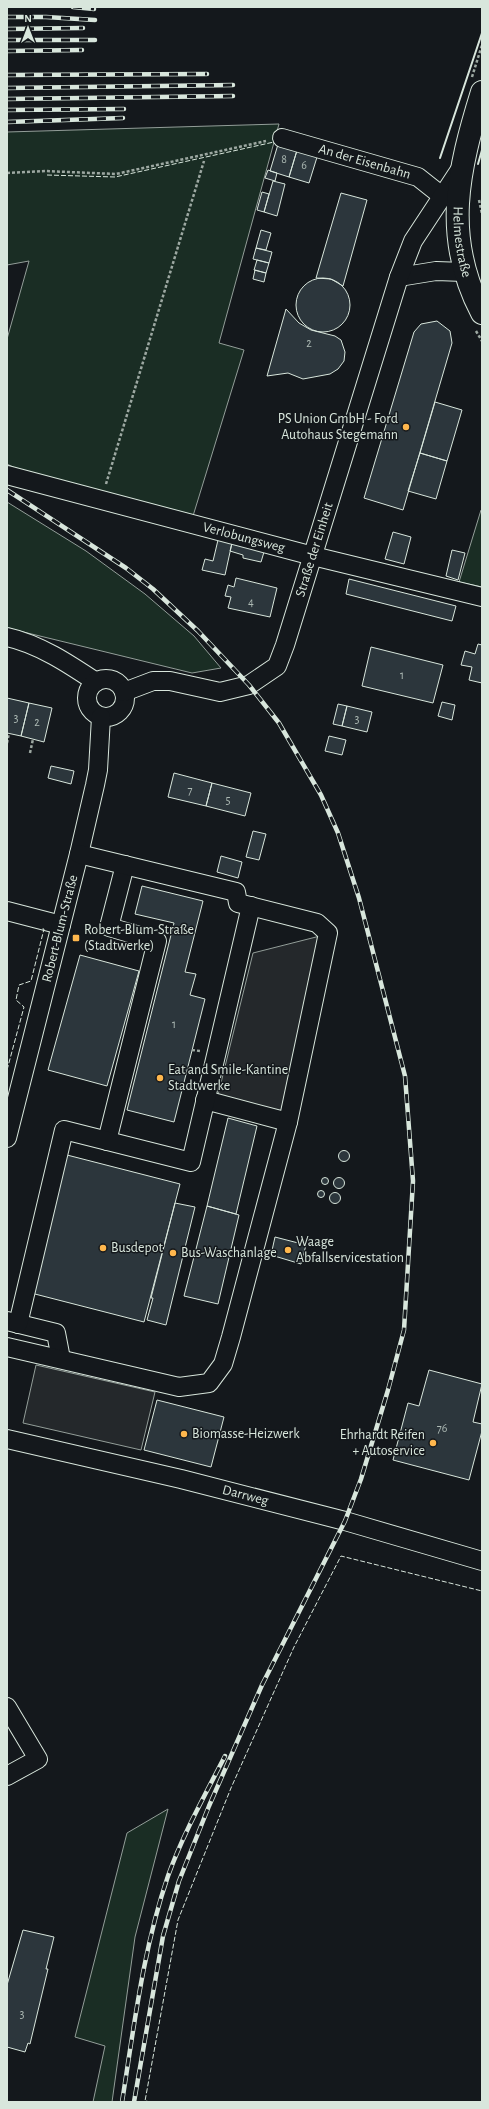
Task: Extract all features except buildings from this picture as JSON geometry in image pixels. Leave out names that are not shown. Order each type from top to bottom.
[{"type":"main road","name":"Helmestraße","points":[[482,92],[461,168],[457,212],[458,241],[464,272],[482,313]]},
{"type":"street","name":"An der Eisenbahn","points":[[282,138],[418,177],[442,196]]},
{"type":"street","name":"Straße der Einheit","points":[[124,692],[153,681],[170,681],[220,692],[249,685],[277,666],[313,556],[399,277],[412,241],[461,168]]},
{"type":"street","points":[[399,277],[436,271],[464,272]]},
{"type":"street","name":"Verlobungsweg","points":[[7,475],[313,556],[482,597]]},
{"type":"street","points":[[7,637],[22,640],[69,664],[96,682]]},
{"type":"street","points":[[108,679],[116,682],[124,692],[125,700],[122,710],[107,718],[93,713],[89,708],[86,699],[91,686],[96,682],[108,679]]},
{"type":"street","name":"Robert-Blum-Straße","points":[[7,1138],[14,1083],[61,925],[98,770],[101,717]]},
{"type":"street","points":[[7,1346],[179,1388],[209,1383],[223,1364],[288,1122],[328,933],[317,923],[238,903],[236,892],[79,854]]},
{"type":"street","points":[[107,1141],[157,942],[109,927],[125,865]]},
{"type":"street","points":[[62,1359],[56,1333],[12,1323],[64,1130],[191,1162],[251,906]]},
{"type":"street","points":[[7,911],[61,925]]},
{"type":"street","points":[[205,1100],[288,1122]]},
{"type":"street","name":"Darrweg","points":[[7,1439],[181,1479],[345,1521],[482,1561]]},
{"type":"street","points":[[7,1707],[38,1760],[7,1776]]},
{"type":"path","points":[[7,173],[45,171],[116,174],[282,138]]},
{"type":"path","points":[[102,500],[204,161]]},
{"type":"path","points":[[7,742],[10,733]]},
{"type":"path","points":[[30,753],[33,739]]},
{"type":"green space","points":[[279,124],[219,343],[244,350],[193,516],[27,474],[7,464],[7,339],[29,261],[7,265],[7,132]]},
{"type":"green space","points":[[7,502],[86,551],[145,594],[194,636],[221,668],[192,673],[7,628]]},
{"type":"green space","points":[[481,510],[482,511],[482,587],[459,582]]},
{"type":"green space","points":[[168,1809],[135,1937],[112,2102],[93,2102],[105,2046],[75,2037],[127,1833]]},
{"type":"shaded area","points":[[320,936],[281,1111],[218,1095],[253,953]]},
{"type":"shaded area","points":[[36,1365],[155,1392],[141,1450],[23,1423]]},
{"type":"railway","points":[[73,7],[94,9]]},
{"type":"railway","points":[[7,17],[46,17],[95,20]]},
{"type":"railway","points":[[7,29],[83,28]]},
{"type":"railway","points":[[7,40],[95,40]]},
{"type":"railway","points":[[7,51],[82,50]]},
{"type":"railway","points":[[7,75],[207,74]]},
{"type":"railway","points":[[7,88],[233,85]]},
{"type":"railway","points":[[7,99],[233,96]]},
{"type":"railway","points":[[7,110],[124,109]]},
{"type":"railway","points":[[7,122],[123,118]]},
{"type":"railway","points":[[7,490],[126,568],[153,589],[198,631],[249,685],[279,723],[321,795],[338,833],[359,898],[405,1076],[413,1181],[404,1330],[388,1390],[361,1479],[345,1521],[262,1685],[209,1806],[179,1881],[163,1936],[134,2102]]},
{"type":"railway","points":[[122,2102],[140,1988],[159,1904],[180,1845],[225,1756]]},
{"type":"fence","points":[[47,175],[115,177],[274,142]]},
{"type":"fence","points":[[7,1070],[24,1007],[16,1000],[19,985],[31,981],[44,929],[42,929]]},
{"type":"fence","points":[[151,2102],[145,2101],[178,1920],[231,1788],[294,1647],[341,1556],[482,1591]]},
{"type":"wall","points":[[440,158],[482,33]]},
{"type":"wall","points":[[478,164],[482,150]]},
{"type":"place","name":"PS Union GmbH - Ford Autohaus Stegemann","points":[[406,427]]},
{"type":"place","name":"Robert-Blum-Straße (Stadtwerke)","points":[[76,938]]},
{"type":"place","name":"Eat and Smile-Kantine Stadtwerke","points":[[160,1078]]},
{"type":"place","name":"Busdepot","points":[[103,1248]]},
{"type":"place","name":"Waage Abfallservicestation","points":[[288,1250]]},
{"type":"place","name":"Bus-Waschanlage","points":[[173,1253]]},
{"type":"place","name":"Biomasse-Heizwerk","points":[[184,1434]]},
{"type":"place","name":"Ehrhardt Reifen + Autoservice","points":[[433,1443]]}]
